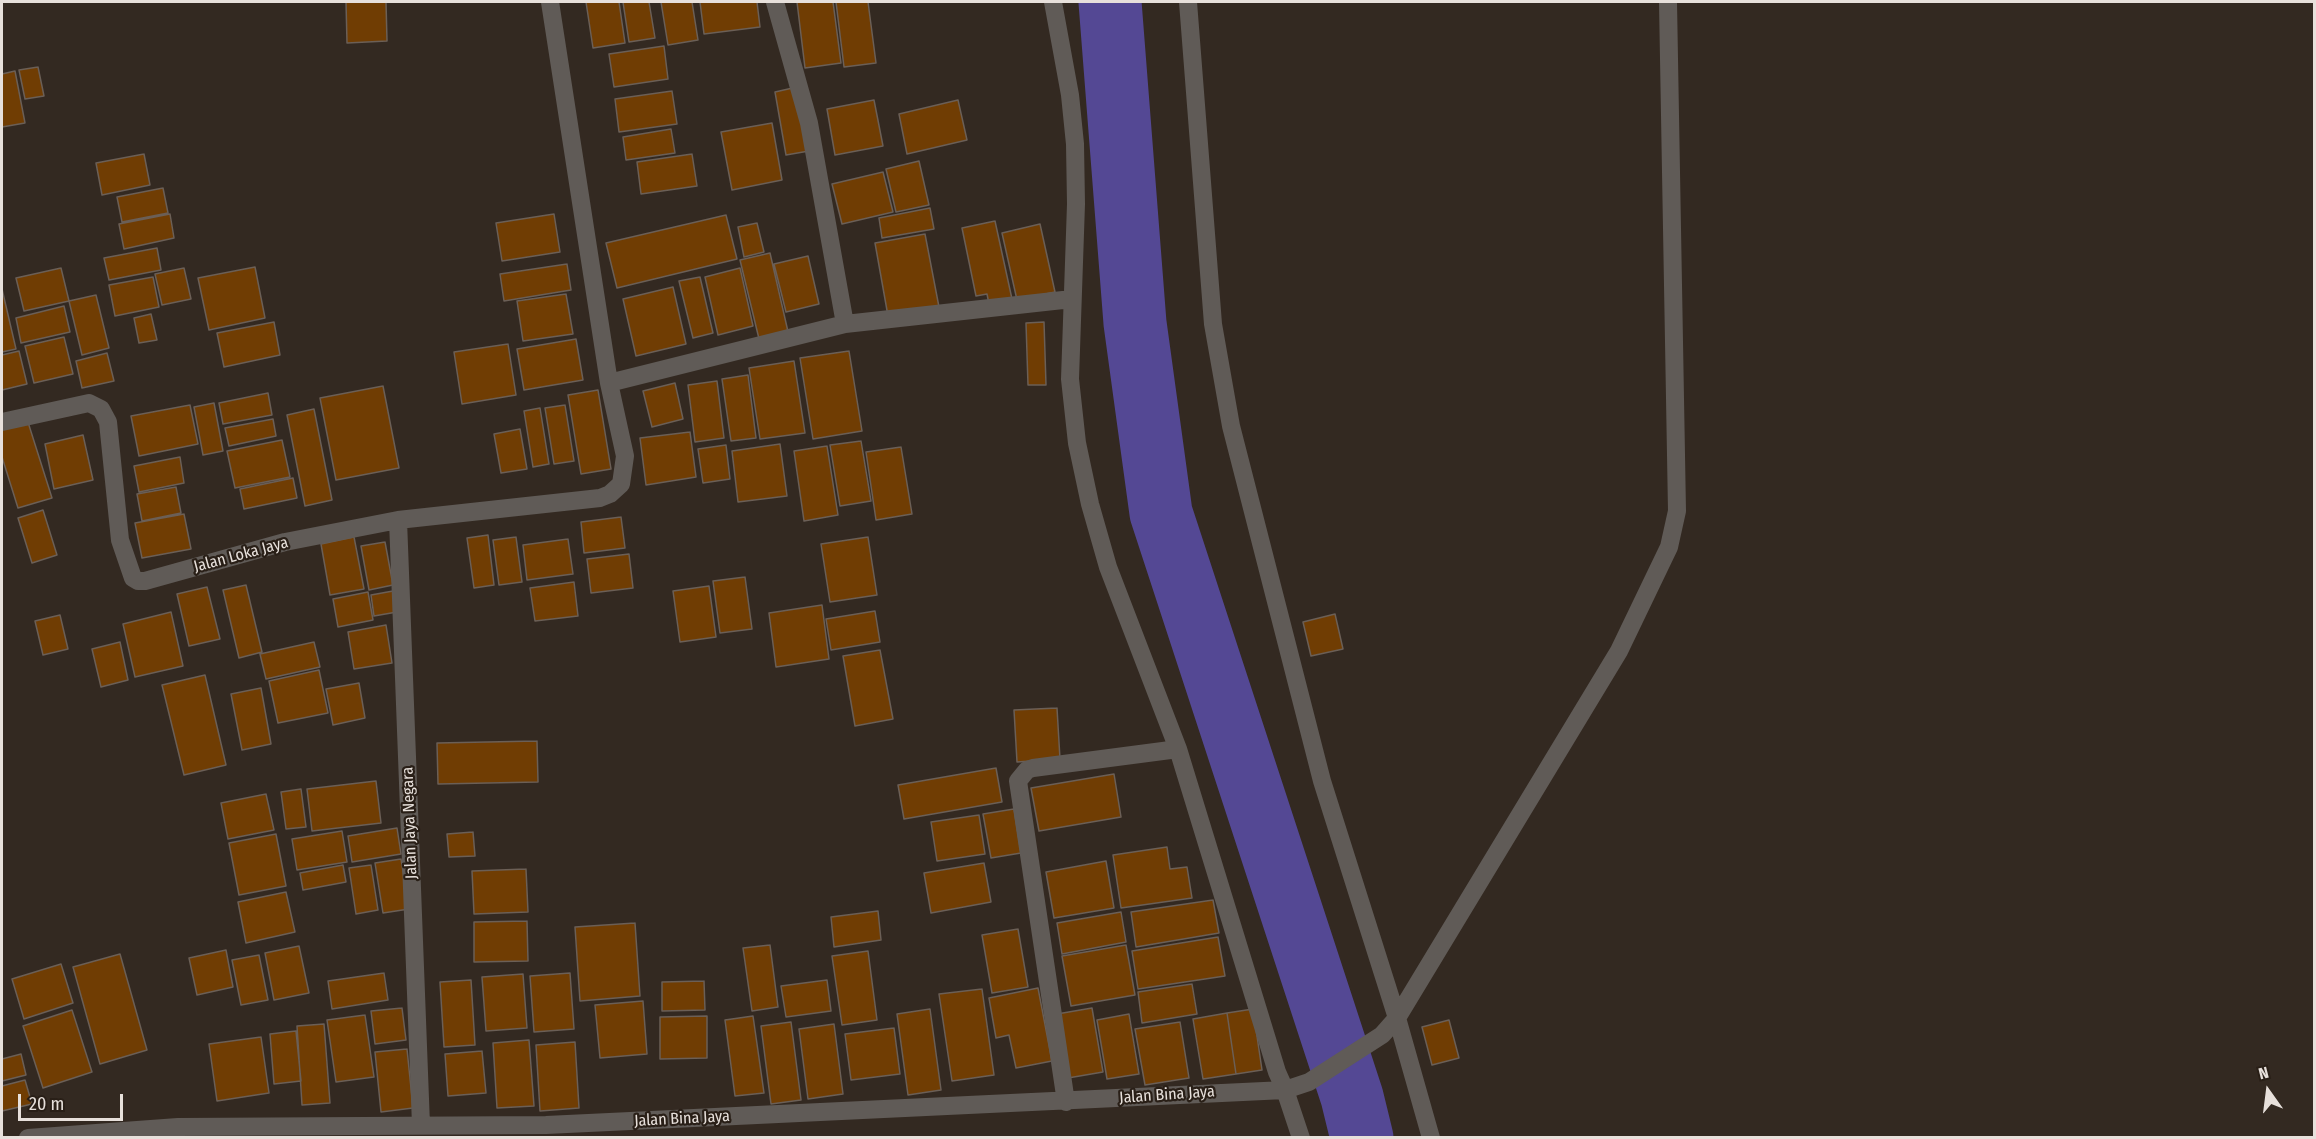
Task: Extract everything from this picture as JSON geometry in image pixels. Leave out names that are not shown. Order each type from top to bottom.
[{"type":"street","points":[[549,2],[609,383],[845,324],[1072,299]]},
{"type":"street","points":[[775,2],[809,123],[845,324]]},
{"type":"street","points":[[1053,2],[1070,95],[1075,144],[1076,204],[1070,379],[1077,443],[1090,504],[1108,567],[1178,749],[1277,1072],[1301,1137]]},
{"type":"street","points":[[1188,2],[1213,324],[1230,426],[1322,781],[1397,1018],[1431,1137]]},
{"type":"street","name":"Jalan Bina Jaya","points":[[28,1137],[178,1126],[421,1125],[547,1131],[1285,1090],[1309,1082],[1382,1035],[1397,1018],[1619,651],[1669,547],[1677,511],[1668,2]]},
{"type":"street","name":"Jalan Loka Jaya","points":[[2,422],[89,403],[101,409],[108,422],[120,540],[133,578],[145,581],[285,542],[398,520],[600,498],[610,494],[621,484],[625,456],[609,383]]},
{"type":"street","name":"Jalan Jaya Negara","points":[[398,520],[421,1125]]},
{"type":"street","points":[[1066,1102],[1018,781],[1027,770],[1033,768],[1178,749]]},
{"type":"building","points":[[346,2],[386,2],[387,41],[347,43]]},
{"type":"building","points":[[586,2],[619,2],[625,43],[593,48]]},
{"type":"building","points":[[623,2],[649,2],[655,38],[629,42]]},
{"type":"building","points":[[661,2],[692,2],[698,40],[668,45]]},
{"type":"building","points":[[700,2],[757,2],[760,27],[704,34]]},
{"type":"building","points":[[797,2],[833,2],[841,63],[805,68]]},
{"type":"building","points":[[836,2],[868,2],[876,63],[844,67]]},
{"type":"building","points":[[664,46],[668,79],[614,87],[609,54]]},
{"type":"building","points":[[38,67],[44,96],[25,99],[19,70]]},
{"type":"building","points":[[15,71],[25,123],[2,127],[2,74]]},
{"type":"building","points":[[797,87],[809,151],[786,155],[775,92]]},
{"type":"building","points":[[672,91],[677,124],[619,132],[615,99]]},
{"type":"building","points":[[874,100],[883,146],[835,155],[827,109]]},
{"type":"building","points":[[958,100],[967,140],[907,154],[899,114]]},
{"type":"building","points":[[772,123],[782,180],[732,190],[721,132]]},
{"type":"building","points":[[671,129],[675,153],[626,160],[623,137]]},
{"type":"building","points":[[144,154],[150,185],[102,195],[96,163]]},
{"type":"building","points":[[692,154],[697,186],[641,194],[637,162]]},
{"type":"building","points":[[919,161],[929,205],[896,212],[886,169]]},
{"type":"building","points":[[883,172],[893,212],[842,224],[832,184]]},
{"type":"building","points":[[163,188],[168,213],[122,222],[117,197]]},
{"type":"building","points":[[930,208],[934,229],[882,238],[879,218]]},
{"type":"building","points":[[170,214],[174,238],[124,249],[119,224]]},
{"type":"building","points":[[554,214],[560,252],[502,261],[496,223]]},
{"type":"building","points":[[726,215],[737,259],[617,288],[606,243]]},
{"type":"building","points":[[995,221],[1012,299],[989,304],[987,294],[976,296],[962,228]]},
{"type":"building","points":[[757,223],[764,252],[744,257],[738,227]]},
{"type":"building","points":[[1040,224],[1055,292],[1017,300],[1002,233]]},
{"type":"building","points":[[925,234],[939,307],[888,316],[875,243]]},
{"type":"building","points":[[157,248],[161,270],[109,280],[104,258]]},
{"type":"building","points":[[770,253],[789,336],[760,343],[740,260]]},
{"type":"building","points":[[808,256],[819,304],[786,312],[774,264]]},
{"type":"building","points":[[567,264],[571,290],[504,301],[500,274]]},
{"type":"building","points":[[255,267],[265,318],[209,330],[198,278]]},
{"type":"building","points":[[61,268],[69,301],[24,311],[16,278]]},
{"type":"building","points":[[184,268],[191,299],[162,305],[155,274]]},
{"type":"building","points":[[740,268],[753,326],[718,335],[705,277]]},
{"type":"building","points":[[153,277],[159,307],[115,316],[109,285]]},
{"type":"building","points":[[700,277],[713,333],[693,338],[679,281]]},
{"type":"building","points":[[673,287],[686,344],[636,356],[623,299]]},
{"type":"building","points":[[2,289],[16,349],[2,352]]},
{"type":"building","points":[[566,294],[573,334],[523,341],[517,301]]},
{"type":"building","points":[[96,295],[109,348],[82,355],[69,301]]},
{"type":"building","points":[[64,306],[70,332],[21,343],[16,318]]},
{"type":"building","points":[[151,314],[157,340],[139,343],[134,318]]},
{"type":"building","points":[[274,322],[280,355],[224,367],[217,333]]},
{"type":"building","points":[[1044,322],[1046,385],[1028,385],[1026,323]]},
{"type":"building","points":[[64,337],[73,374],[34,383],[25,346]]},
{"type":"building","points":[[576,339],[583,380],[524,390],[517,349]]},
{"type":"building","points":[[508,344],[516,395],[462,404],[454,352]]},
{"type":"building","points":[[19,351],[27,384],[2,390],[2,355]]},
{"type":"building","points":[[849,351],[862,431],[813,439],[800,358]]},
{"type":"building","points":[[107,353],[114,381],[82,388],[76,361]]},
{"type":"building","points":[[794,361],[805,433],[760,439],[749,368]]},
{"type":"building","points":[[748,375],[756,438],[731,441],[722,379]]},
{"type":"building","points":[[717,381],[724,438],[695,442],[688,385]]},
{"type":"building","points":[[675,383],[683,419],[652,427],[643,391]]},
{"type":"building","points":[[383,386],[399,468],[336,480],[320,398]]},
{"type":"building","points":[[598,390],[611,469],[581,474],[568,395]]},
{"type":"building","points":[[268,393],[272,415],[223,424],[219,403]]},
{"type":"building","points":[[214,403],[223,451],[203,455],[194,407]]},
{"type":"building","points":[[190,405],[198,444],[139,456],[131,416]]},
{"type":"building","points":[[565,405],[574,461],[554,464],[545,408]]},
{"type":"building","points":[[540,408],[549,464],[533,467],[524,411]]},
{"type":"building","points":[[314,409],[332,500],[305,506],[287,415]]},
{"type":"building","points":[[27,419],[52,498],[18,508],[2,457],[2,427]]},
{"type":"building","points":[[273,419],[276,436],[229,446],[225,428]]},
{"type":"building","points":[[520,429],[527,469],[501,473],[494,434]]},
{"type":"building","points":[[690,432],[696,477],[646,485],[640,438]]},
{"type":"building","points":[[83,435],[93,480],[54,489],[45,444]]},
{"type":"building","points":[[282,440],[290,477],[235,488],[227,451]]},
{"type":"building","points":[[861,441],[871,501],[840,506],[830,445]]},
{"type":"building","points":[[780,444],[787,496],[738,502],[732,451]]},
{"type":"building","points":[[726,445],[730,479],[703,483],[698,449]]},
{"type":"building","points":[[827,446],[838,515],[804,521],[794,451]]},
{"type":"building","points":[[901,447],[912,514],[876,520],[866,452]]},
{"type":"building","points":[[180,457],[184,483],[139,492],[134,466]]},
{"type":"building","points":[[293,478],[297,498],[244,509],[240,489]]},
{"type":"building","points":[[176,487],[181,513],[142,521],[137,494]]},
{"type":"building","points":[[43,510],[57,555],[32,563],[18,518]]},
{"type":"building","points":[[184,514],[191,549],[142,558],[135,523]]},
{"type":"building","points":[[621,517],[625,548],[584,553],[581,522]]},
{"type":"building","points":[[488,535],[494,585],[474,588],[467,538]]},
{"type":"building","points":[[354,537],[364,589],[330,595],[321,544]]},
{"type":"building","points":[[516,537],[522,582],[499,585],[493,540]]},
{"type":"building","points":[[868,537],[877,595],[830,602],[821,544]]},
{"type":"building","points":[[568,539],[573,574],[527,580],[523,545]]},
{"type":"building","points":[[385,542],[393,585],[369,590],[361,546]]},
{"type":"building","points":[[629,554],[633,588],[591,593],[587,559]]},
{"type":"building","points":[[745,577],[752,629],[720,633],[713,581]]},
{"type":"building","points":[[574,582],[578,616],[535,621],[530,588]]},
{"type":"building","points":[[246,585],[262,652],[239,658],[223,590]]},
{"type":"building","points":[[709,586],[716,637],[680,642],[673,591]]},
{"type":"building","points":[[207,587],[220,639],[189,646],[177,594]]},
{"type":"building","points":[[393,591],[397,612],[374,616],[371,595]]},
{"type":"building","points":[[368,592],[373,620],[338,627],[333,599]]},
{"type":"building","points":[[822,605],[829,659],[776,667],[769,613]]},
{"type":"building","points":[[875,611],[880,642],[831,650],[826,619]]},
{"type":"building","points":[[171,612],[183,666],[135,677],[123,624]]},
{"type":"building","points":[[1335,614],[1343,649],[1311,656],[1303,622]]},
{"type":"building","points":[[60,615],[68,649],[43,655],[35,621]]},
{"type":"building","points":[[386,625],[392,663],[354,669],[348,632]]},
{"type":"building","points":[[120,642],[128,680],[101,687],[92,649]]},
{"type":"building","points":[[314,642],[320,667],[266,679],[260,654]]},
{"type":"building","points":[[880,650],[893,719],[855,726],[843,656]]},
{"type":"building","points":[[319,670],[328,713],[278,723],[269,681]]},
{"type":"building","points":[[205,675],[226,765],[184,775],[162,685]]},
{"type":"building","points":[[359,683],[365,718],[333,725],[326,689]]},
{"type":"building","points":[[261,688],[271,744],[242,750],[231,694]]},
{"type":"building","points":[[1057,708],[1060,759],[1017,762],[1014,710]]},
{"type":"building","points":[[537,741],[538,782],[438,784],[437,743]]},
{"type":"building","points":[[996,768],[1002,802],[904,819],[898,785]]},
{"type":"building","points":[[1114,774],[1121,817],[1039,831],[1031,788]]},
{"type":"building","points":[[376,781],[381,823],[312,831],[307,789]]},
{"type":"building","points":[[301,789],[306,827],[286,829],[281,792]]},
{"type":"building","points":[[266,794],[274,830],[228,839],[221,803]]},
{"type":"building","points":[[1014,809],[1021,853],[991,858],[983,814]]},
{"type":"building","points":[[979,815],[985,854],[937,861],[931,822]]},
{"type":"building","points":[[397,828],[401,854],[352,862],[348,836]]},
{"type":"building","points":[[342,831],[347,862],[297,870],[292,839]]},
{"type":"building","points":[[473,832],[475,856],[449,857],[447,834]]},
{"type":"building","points":[[276,834],[286,886],[239,895],[229,843]]},
{"type":"building","points":[[1167,847],[1170,869],[1187,867],[1192,898],[1121,908],[1113,855]]},
{"type":"building","points":[[401,859],[409,909],[383,913],[375,863]]},
{"type":"building","points":[[1106,861],[1114,908],[1054,918],[1046,872]]},
{"type":"building","points":[[984,863],[991,902],[931,913],[924,873]]},
{"type":"building","points":[[343,865],[346,882],[303,890],[300,873]]},
{"type":"building","points":[[371,865],[378,910],[356,914],[349,868]]},
{"type":"building","points":[[526,869],[528,912],[474,914],[472,871]]},
{"type":"building","points":[[286,892],[295,932],[246,943],[238,902]]},
{"type":"building","points":[[1213,900],[1219,933],[1136,947],[1131,912]]},
{"type":"building","points":[[878,911],[881,940],[834,947],[831,917]]},
{"type":"building","points":[[1121,912],[1126,942],[1062,954],[1057,923]]},
{"type":"building","points":[[527,921],[528,961],[474,962],[474,922]]},
{"type":"building","points":[[635,923],[640,996],[580,1001],[575,927]]},
{"type":"building","points":[[1018,929],[1028,987],[992,993],[982,935]]},
{"type":"building","points":[[1218,937],[1225,976],[1138,989],[1132,951]]},
{"type":"building","points":[[770,945],[778,1007],[752,1011],[743,948]]},
{"type":"building","points":[[1126,945],[1135,995],[1071,1006],[1062,956]]},
{"type":"building","points":[[299,946],[309,993],[274,1000],[265,953]]},
{"type":"building","points":[[226,950],[233,987],[197,995],[189,958]]},
{"type":"building","points":[[868,951],[877,1020],[842,1025],[832,956]]},
{"type":"building","points":[[120,954],[147,1050],[100,1064],[73,967]]},
{"type":"building","points":[[259,955],[268,1000],[241,1005],[232,960]]},
{"type":"building","points":[[61,964],[73,1003],[24,1019],[12,979]]},
{"type":"building","points":[[384,973],[388,1000],[332,1009],[328,981]]},
{"type":"building","points":[[570,973],[574,1029],[534,1032],[530,976]]},
{"type":"building","points":[[523,974],[527,1028],[486,1031],[482,977]]},
{"type":"building","points":[[471,980],[475,1045],[444,1047],[440,982]]},
{"type":"building","points":[[827,980],[831,1011],[786,1017],[781,986]]},
{"type":"building","points":[[704,981],[705,1010],[662,1011],[662,982]]},
{"type":"building","points":[[1192,984],[1197,1014],[1142,1023],[1138,992]]},
{"type":"building","points":[[1038,988],[1052,1061],[1016,1068],[1009,1035],[996,1038],[989,998]]},
{"type":"building","points":[[982,989],[994,1075],[952,1081],[939,994]]},
{"type":"building","points":[[643,1001],[647,1054],[600,1058],[595,1005]]},
{"type":"building","points":[[402,1008],[406,1040],[375,1044],[371,1011]]},
{"type":"building","points":[[1092,1008],[1103,1072],[1068,1078],[1057,1014]]},
{"type":"building","points":[[930,1009],[941,1090],[908,1095],[897,1014]]},
{"type":"building","points":[[1253,1009],[1262,1070],[1236,1074],[1227,1013]]},
{"type":"building","points":[[72,1010],[92,1072],[43,1088],[23,1026]]},
{"type":"building","points":[[1227,1013],[1236,1074],[1203,1079],[1193,1019]]},
{"type":"building","points":[[1129,1014],[1139,1074],[1107,1079],[1097,1020]]},
{"type":"building","points":[[365,1015],[374,1077],[336,1082],[327,1020]]},
{"type":"building","points":[[707,1016],[707,1058],[660,1059],[660,1017]]},
{"type":"building","points":[[753,1016],[764,1093],[735,1096],[725,1020]]},
{"type":"building","points":[[1449,1020],[1459,1058],[1432,1065],[1422,1027]]},
{"type":"building","points":[[791,1022],[801,1100],[771,1104],[761,1026]]},
{"type":"building","points":[[1180,1022],[1189,1078],[1145,1085],[1135,1029]]},
{"type":"building","points":[[324,1024],[330,1103],[302,1105],[297,1026]]},
{"type":"building","points":[[834,1024],[843,1094],[808,1099],[799,1029]]},
{"type":"building","points":[[894,1028],[900,1074],[851,1080],[845,1034]]},
{"type":"building","points":[[296,1031],[301,1081],[274,1084],[270,1034]]},
{"type":"building","points":[[261,1037],[269,1093],[217,1101],[209,1044]]},
{"type":"building","points":[[529,1040],[534,1106],[497,1108],[493,1043]]},
{"type":"building","points":[[575,1042],[579,1108],[540,1111],[536,1045]]},
{"type":"building","points":[[407,1049],[413,1108],[381,1112],[375,1052]]},
{"type":"building","points":[[482,1051],[486,1093],[448,1096],[445,1054]]},
{"type":"building","points":[[21,1054],[26,1075],[2,1081],[2,1059]]},
{"type":"building","points":[[25,1080],[32,1104],[2,1111],[2,1086]]},
{"type":"waterway","points":[[1110,2],[1135,323],[1161,513],[1352,1097],[1362,1138]]}]
